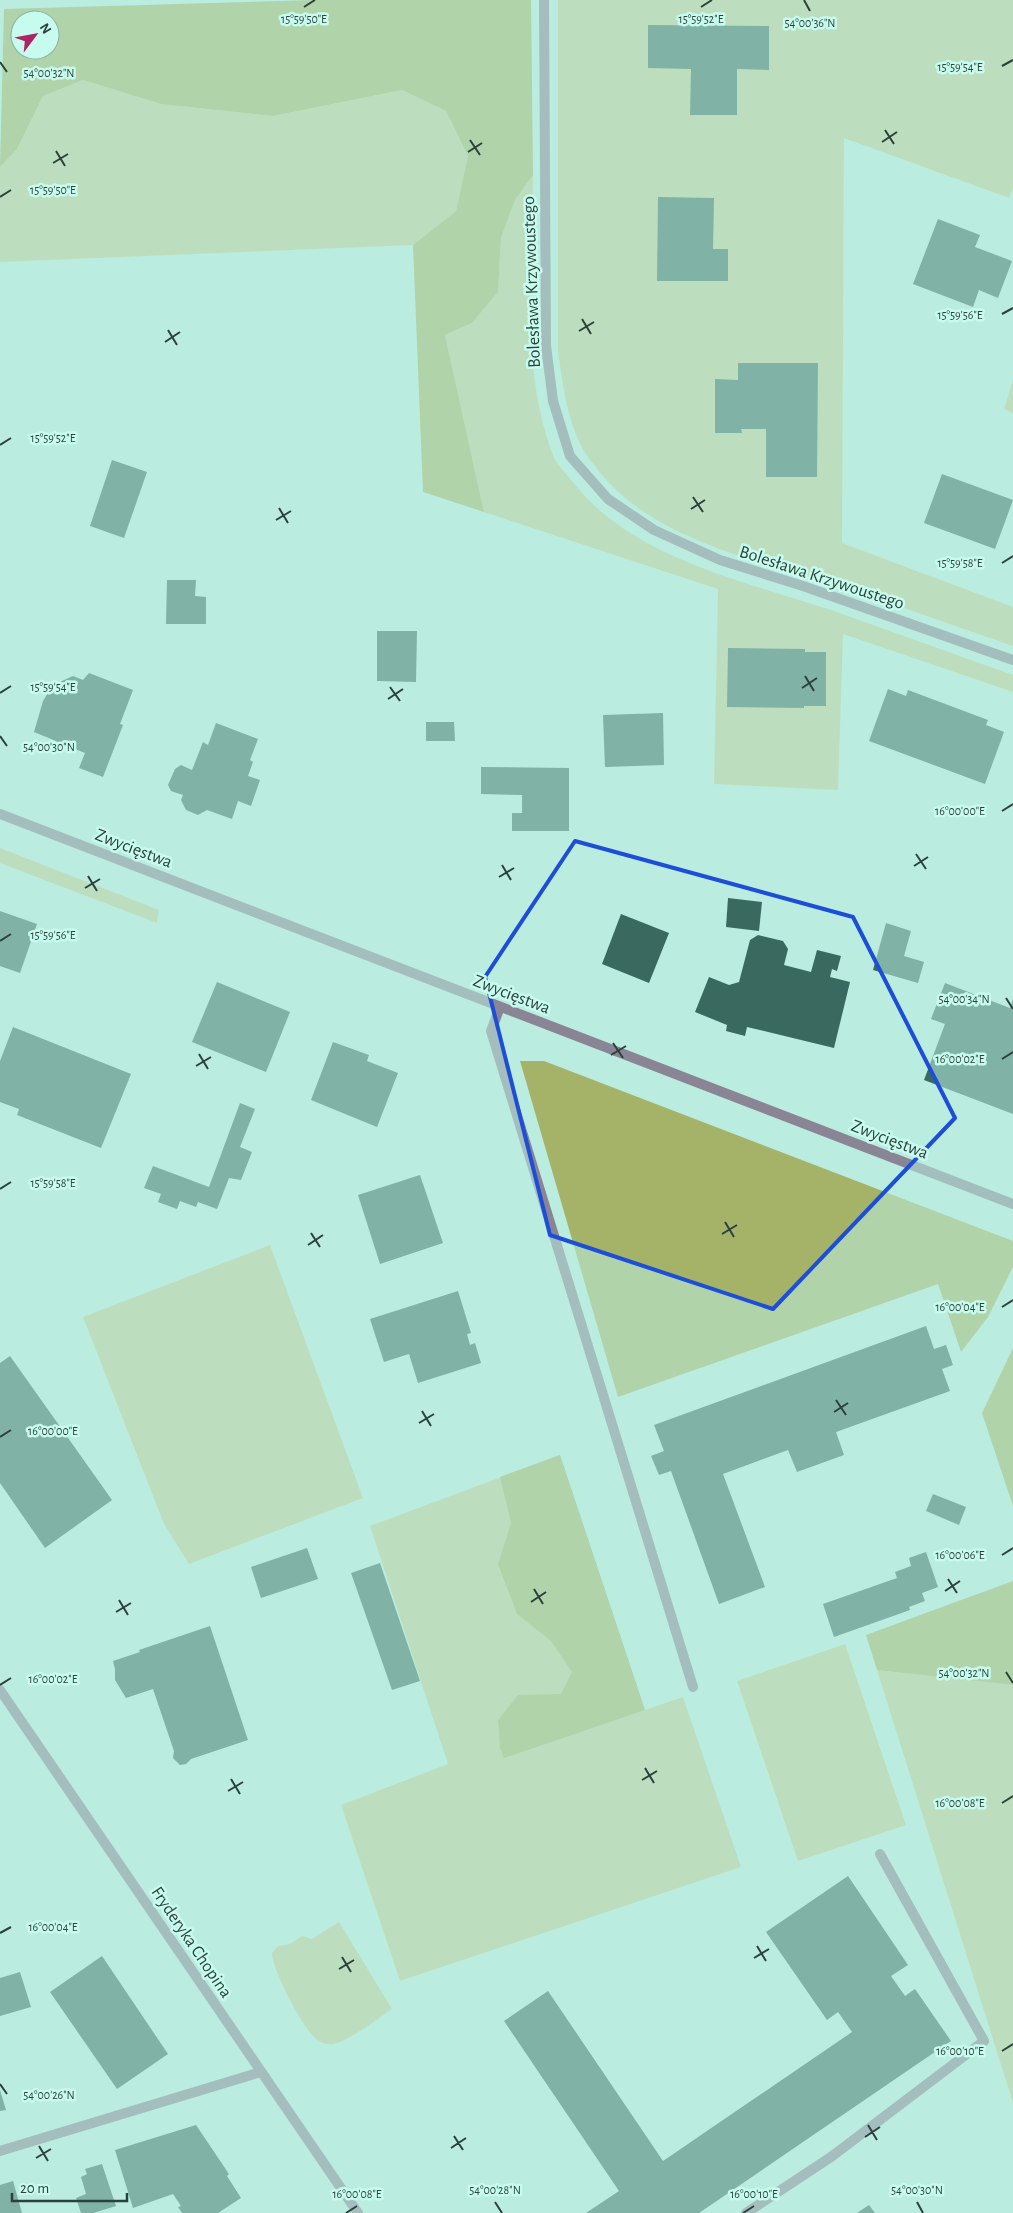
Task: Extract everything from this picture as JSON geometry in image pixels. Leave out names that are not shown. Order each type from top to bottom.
[{"type":"street","name":"Bolesława Krzywoustego","points":[[544,0],[546,346],[553,401],[570,456],[608,499],[654,530],[720,560],[803,586],[1013,660]]},
{"type":"street","name":"Zwycięstwa","points":[[0,814],[1013,1204]]},
{"type":"street","points":[[500,1007],[491,1031],[693,1687]]},
{"type":"street","name":"Fryderyka Chopina","points":[[0,1690],[358,2213]]},
{"type":"street","points":[[746,2213],[831,2157],[984,2041],[880,1854]]},
{"type":"street","points":[[0,2151],[261,2072]]},
{"type":"highlighted area","points":[[575,841],[853,917],[955,1118],[773,1309],[550,1235],[485,977]]},
{"type":"green space","points":[[315,0],[531,0],[533,175],[515,200],[501,238],[498,292],[472,323],[445,335],[484,512],[423,492],[413,245],[456,211],[468,156],[446,111],[402,90],[273,116],[161,104],[83,80],[43,96],[17,149],[0,167],[4,9]]},
{"type":"green space","points":[[558,0],[1013,0],[1013,188],[1009,198],[844,138],[842,543],[1013,607],[1013,646],[845,588],[711,546],[678,531],[648,514],[620,494],[587,456],[573,428],[558,352]]},
{"type":"green space","points":[[83,80],[161,104],[273,116],[402,90],[446,111],[468,156],[456,211],[413,245],[0,262],[0,167],[17,149],[43,96]]},
{"type":"green space","points":[[533,175],[530,316],[536,387],[543,421],[554,458],[597,508],[626,530],[692,564],[834,611],[1013,675],[1013,692],[843,634],[838,790],[714,784],[718,589],[484,512],[445,335],[472,323],[498,292],[501,238],[515,200]]},
{"type":"green space","points":[[1013,380],[1013,413],[1004,409]]},
{"type":"green space","points":[[0,848],[159,910],[157,923],[0,863]]},
{"type":"green space","points":[[520,1061],[544,1061],[1013,1241],[1013,1267],[988,1317],[961,1352],[938,1284],[618,1397]]},
{"type":"green space","points":[[270,1245],[363,1498],[189,1564],[164,1524],[83,1317]]},
{"type":"green space","points":[[1013,1348],[1013,1506],[982,1413]]},
{"type":"green space","points":[[560,1455],[645,1710],[683,1697],[741,1867],[400,1981],[341,1805],[448,1764],[370,1526]]},
{"type":"green space","points":[[560,1455],[645,1710],[504,1758],[500,1748],[498,1720],[518,1695],[561,1694],[572,1672],[551,1641],[517,1614],[498,1564],[511,1523],[500,1477]]},
{"type":"green space","points":[[1013,1581],[1013,1685],[877,1670],[866,1635]]},
{"type":"green space","points":[[845,1644],[906,1825],[798,1861],[737,1681]]},
{"type":"green space","points":[[877,1670],[1013,1685],[1013,2103]]},
{"type":"green space","points":[[339,1922],[392,2009],[346,2039],[328,2044],[321,2042],[309,2032],[282,1984],[273,1961],[272,1953],[278,1946],[290,1944],[302,1936],[312,1939]]},
{"type":"building","points":[[648,25],[769,26],[769,70],[737,69],[737,115],[690,115],[691,69],[648,68]]},
{"type":"building","points":[[658,197],[714,198],[713,249],[728,249],[728,281],[657,281]]},
{"type":"building","points":[[938,219],[980,235],[975,247],[1012,261],[998,298],[979,290],[973,307],[913,284]]},
{"type":"building","points":[[738,363],[818,363],[817,477],[766,477],[766,429],[741,429],[742,433],[715,433],[715,379],[738,380]]},
{"type":"building","points":[[112,460],[147,472],[124,538],[90,526]]},
{"type":"building","points":[[942,474],[1013,500],[995,549],[924,523]]},
{"type":"building","points":[[167,580],[196,580],[195,596],[206,597],[206,624],[166,624]]},
{"type":"building","points":[[377,631],[417,631],[416,682],[377,681]]},
{"type":"building","points":[[728,648],[805,649],[805,652],[826,652],[826,706],[804,706],[804,708],[727,707]]},
{"type":"building","points":[[89,673],[133,690],[120,724],[123,725],[103,777],[79,768],[85,753],[34,732],[43,701],[53,685],[73,676],[83,680]]},
{"type":"building","points":[[888,689],[906,696],[908,690],[988,720],[986,725],[1004,732],[985,784],[869,741]]},
{"type":"building","points":[[663,713],[664,765],[605,767],[603,715]]},
{"type":"building","points":[[426,722],[454,722],[455,741],[426,741]]},
{"type":"building","points":[[216,723],[258,739],[250,760],[253,762],[248,776],[260,780],[251,806],[238,801],[232,819],[207,810],[198,815],[186,810],[181,800],[183,795],[171,791],[168,785],[175,769],[181,765],[192,770],[203,742],[208,745]]},
{"type":"building","points":[[481,767],[569,768],[569,831],[512,831],[512,813],[522,813],[522,795],[481,794]]},
{"type":"building","points":[[728,898],[762,902],[759,931],[726,927]]},
{"type":"building","points":[[0,911],[37,924],[20,973],[0,966]]},
{"type":"building","points":[[621,914],[669,933],[649,983],[602,964]]},
{"type":"building","points":[[886,923],[911,931],[904,956],[924,962],[918,983],[873,970]]},
{"type":"building","points":[[758,935],[783,941],[788,949],[784,965],[811,972],[817,950],[841,956],[837,971],[832,969],[830,977],[850,982],[834,1048],[747,1027],[745,1036],[726,1031],[727,1025],[695,1012],[709,977],[729,985],[739,982],[750,940]]},
{"type":"building","points":[[217,982],[290,1012],[266,1072],[192,1042]]},
{"type":"building","points":[[945,983],[1010,1008],[1013,999],[1013,1114],[924,1080],[945,1024],[931,1019]]},
{"type":"building","points":[[13,1027],[131,1074],[101,1148],[17,1115],[19,1109],[0,1102],[0,1061]]},
{"type":"building","points":[[333,1042],[369,1055],[367,1061],[398,1073],[377,1127],[311,1100]]},
{"type":"building","points":[[240,1103],[255,1109],[240,1147],[252,1152],[241,1180],[229,1178],[217,1209],[198,1202],[196,1207],[180,1201],[177,1209],[158,1202],[161,1194],[144,1188],[153,1166],[209,1187]]},
{"type":"building","points":[[420,1175],[443,1243],[380,1264],[358,1195]]},
{"type":"building","points":[[458,1291],[471,1333],[467,1334],[470,1345],[475,1343],[481,1363],[418,1383],[409,1354],[384,1362],[370,1319]]},
{"type":"building","points":[[926,1326],[934,1349],[946,1345],[953,1365],[942,1369],[950,1391],[836,1432],[844,1455],[797,1472],[788,1450],[723,1474],[765,1587],[719,1604],[671,1471],[659,1475],[651,1456],[664,1451],[654,1425]]},
{"type":"building","points":[[10,1356],[112,1500],[45,1548],[0,1483],[0,1363]]},
{"type":"building","points":[[933,1494],[966,1507],[959,1525],[926,1511]]},
{"type":"building","points":[[307,1548],[318,1579],[261,1598],[251,1567]]},
{"type":"building","points":[[926,1552],[938,1587],[922,1593],[925,1601],[909,1607],[910,1610],[834,1637],[823,1604],[897,1578],[895,1572],[911,1566],[909,1558]]},
{"type":"building","points":[[380,1563],[420,1681],[392,1690],[351,1573]]},
{"type":"building","points":[[210,1626],[248,1740],[191,1759],[186,1764],[180,1765],[173,1758],[174,1751],[153,1689],[126,1698],[115,1680],[113,1661],[140,1652],[139,1650]]},
{"type":"building","points":[[848,1876],[908,1965],[891,1976],[905,1996],[915,1989],[951,2041],[699,2213],[586,2213],[619,2191],[504,2021],[548,1991],[663,2161],[852,2032],[838,2012],[827,2020],[766,1932]]},
{"type":"building","points":[[102,1956],[168,2054],[117,2089],[50,1992]]},
{"type":"building","points":[[20,1972],[31,2007],[0,2016],[0,1978]]},
{"type":"building","points":[[0,2090],[6,2110],[0,2111]]},
{"type":"building","points":[[196,2125],[229,2174],[227,2176],[241,2198],[218,2213],[182,2213],[178,2207],[181,2206],[173,2194],[133,2208],[115,2150]]},
{"type":"building","points":[[102,2164],[116,2206],[93,2213],[81,2213],[76,2198],[86,2194],[81,2177],[87,2174],[85,2169]]},
{"type":"building","points":[[13,2181],[22,2213],[0,2213],[0,2185]]},
{"type":"building","points":[[869,2205],[875,2213],[857,2213]]}]
